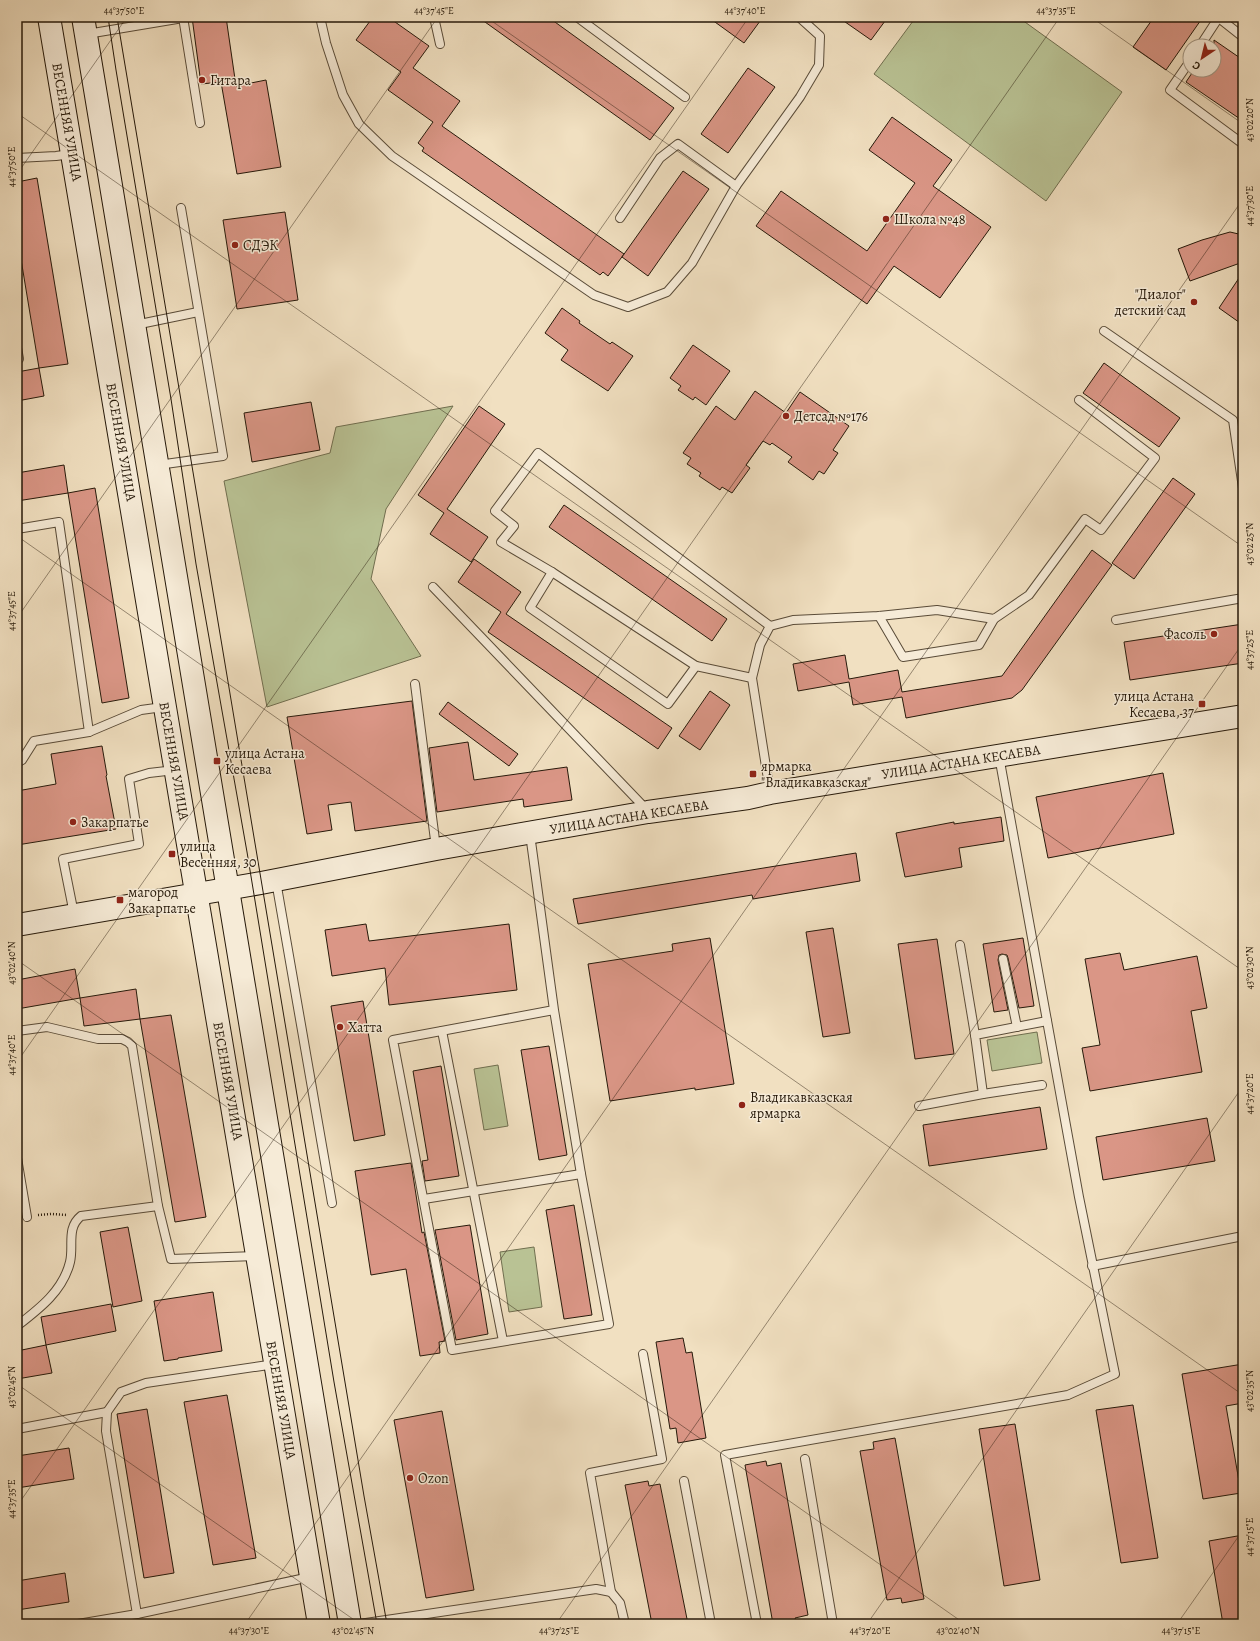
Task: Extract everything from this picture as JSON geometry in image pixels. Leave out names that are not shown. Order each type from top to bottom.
[{"type":"street","name":"ВЕСЕННЯЯ УЛИЦА","points":[[49,17],[319,1624]]},
{"type":"street","points":[[85,25],[350,1624]]},
{"type":"street","name":"УЛИЦА АСТАНА КЕСАЕВА","points":[[17,925],[227,889],[436,849],[530,834],[648,812],[748,798],[770,793],[1243,716]]},
{"type":"lane","points":[[85,25],[183,17],[200,123]]},
{"type":"lane","points":[[320,17],[326,43],[343,95],[359,124],[392,156],[594,295],[628,307],[667,292],[692,263],[736,186],[800,97],[819,65],[820,36],[799,17]]},
{"type":"lane","points":[[434,17],[440,44]]},
{"type":"lane","points":[[577,17],[685,97]]},
{"type":"lane","points":[[1205,38],[1219,18],[1243,37]]},
{"type":"lane","points":[[1182,73],[1170,90],[1243,144]]},
{"type":"lane","points":[[620,218],[660,158],[678,144],[736,186]]},
{"type":"lane","points":[[17,158],[72,154]]},
{"type":"lane","points":[[157,465],[223,456],[181,208]]},
{"type":"lane","points":[[134,325],[198,312]]},
{"type":"lane","points":[[1104,331],[1233,420],[1243,488]]},
{"type":"lane","points":[[17,348],[19,359],[17,359]]},
{"type":"lane","points":[[879,616],[903,657],[980,645],[994,619],[1029,595],[1085,519],[1101,530],[1155,458],[1079,400]]},
{"type":"lane","points":[[752,678],[696,666],[552,572],[501,542],[514,526],[495,511],[538,453],[770,626]]},
{"type":"lane","points":[[17,529],[59,522],[89,732]]},
{"type":"lane","points":[[552,572],[530,608],[668,704],[696,666]]},
{"type":"lane","points":[[433,587],[648,812]]},
{"type":"lane","points":[[1116,620],[1243,598]]},
{"type":"lane","points":[[770,793],[752,678],[760,645],[770,626],[792,620],[879,616],[937,610],[994,619]]},
{"type":"lane","points":[[415,684],[436,849]]},
{"type":"lane","points":[[17,763],[22,760],[34,741],[89,732],[140,710],[165,706]]},
{"type":"lane","points":[[757,1624],[724,1455],[1068,1395],[1115,1374],[1092,1266],[998,756]]},
{"type":"lane","points":[[75,915],[63,860],[139,844],[129,779],[149,772],[175,770]]},
{"type":"lane","points":[[530,834],[554,1010],[581,1174],[610,1324],[452,1350],[393,1040],[554,1010]]},
{"type":"lane","points":[[276,880],[332,1203]]},
{"type":"lane","points":[[960,945],[983,1094]]},
{"type":"lane","points":[[1003,960],[1017,1027]]},
{"type":"lane","points":[[975,1035],[1047,1021]]},
{"type":"lane","points":[[17,1030],[46,1027],[98,1038],[128,1042],[132,1046],[158,1206],[171,1259],[257,1256]]},
{"type":"lane","points":[[442,1031],[503,1341]]},
{"type":"lane","points":[[919,1106],[1042,1085]]},
{"type":"lane","points":[[17,1158],[28,1217]]},
{"type":"lane","points":[[424,1199],[581,1174]]},
{"type":"lane","points":[[17,1326],[40,1309],[53,1295],[70,1262],[72,1229],[76,1220],[81,1216],[158,1206]]},
{"type":"lane","points":[[1092,1266],[1243,1236]]},
{"type":"lane","points":[[625,1624],[620,1603],[611,1592],[590,1473],[662,1459],[642,1354]]},
{"type":"lane","points":[[137,1614],[106,1432],[108,1412],[121,1392],[146,1383],[275,1364]]},
{"type":"lane","points":[[17,1429],[108,1412]]},
{"type":"lane","points":[[805,1459],[833,1624]]},
{"type":"lane","points":[[684,1481],[711,1624]]},
{"type":"lane","points":[[78,1624],[137,1614],[311,1577]]},
{"type":"lane","points":[[359,1624],[596,1589],[611,1592]]},
{"type":"path","points":[[28,1217],[51,1214],[81,1216]]},
{"type":"green space","points":[[916,17],[1018,17],[1122,92],[1046,201],[874,74]]},
{"type":"green space","points":[[453,406],[386,509],[371,579],[421,656],[267,707],[224,481],[330,453],[336,427]]},
{"type":"green space","points":[[1037,1032],[1042,1063],[992,1071],[987,1040]]},
{"type":"green space","points":[[498,1065],[508,1126],[484,1130],[474,1069]]},
{"type":"green space","points":[[534,1247],[542,1307],[509,1312],[500,1252]]},
{"type":"building","points":[[192,17],[226,17],[236,86],[266,80],[281,167],[237,174],[221,82],[201,84]]},
{"type":"building","points":[[373,17],[388,17],[429,46],[413,68],[460,101],[442,126],[624,254],[608,276],[603,272],[600,275],[422,151],[424,148],[418,143],[433,122],[388,90],[401,72],[356,40]]},
{"type":"building","points":[[478,17],[548,17],[674,108],[650,140]]},
{"type":"building","points":[[708,17],[763,17],[744,43]]},
{"type":"building","points":[[838,17],[888,17],[871,40]]},
{"type":"building","points":[[1154,17],[1203,17],[1188,38],[1182,38],[1182,47],[1166,70],[1133,47]]},
{"type":"building","points":[[1222,46],[1243,60],[1243,121],[1186,82],[1189,78],[1222,78]]},
{"type":"building","points":[[748,68],[775,87],[728,153],[701,134]]},
{"type":"building","points":[[892,117],[952,160],[933,186],[991,227],[940,298],[894,266],[867,304],[756,226],[781,191],[867,251],[915,183],[869,150]]},
{"type":"building","points":[[683,171],[709,189],[648,276],[622,257]]},
{"type":"building","points":[[37,178],[68,364],[39,368],[17,235],[17,182]]},
{"type":"building","points":[[285,212],[298,300],[237,309],[223,220]]},
{"type":"building","points":[[1230,232],[1243,235],[1243,262],[1190,281],[1178,249]]},
{"type":"building","points":[[1243,272],[1243,325],[1219,308]]},
{"type":"building","points":[[562,308],[580,321],[579,323],[610,344],[612,342],[633,356],[608,391],[561,360],[568,350],[545,333]]},
{"type":"building","points":[[693,345],[730,371],[706,405],[695,397],[693,400],[678,390],[681,386],[670,378]]},
{"type":"building","points":[[1104,363],[1180,418],[1159,447],[1083,393]]},
{"type":"building","points":[[39,368],[44,396],[17,401],[17,372]]},
{"type":"building","name":"Детсад №176","points":[[755,391],[786,413],[800,392],[849,426],[833,450],[838,453],[824,474],[819,471],[813,480],[788,462],[792,457],[772,443],[770,445],[763,441],[746,465],[750,468],[732,493],[722,487],[720,490],[699,476],[701,473],[687,464],[691,458],[683,453],[716,406],[735,420]]},
{"type":"building","points":[[311,402],[320,450],[252,462],[244,413]]},
{"type":"building","points":[[479,406],[505,424],[447,509],[488,537],[471,562],[430,534],[444,513],[418,495]]},
{"type":"building","points":[[64,465],[68,493],[17,501],[17,473]]},
{"type":"building","points":[[1173,478],[1195,494],[1134,579],[1112,563]]},
{"type":"building","points":[[95,488],[129,698],[102,703],[68,493]]},
{"type":"building","points":[[564,505],[727,619],[712,641],[549,527]]},
{"type":"building","points":[[1092,550],[1112,565],[1022,690],[1012,698],[906,718],[902,697],[853,705],[849,682],[798,691],[793,664],[845,655],[849,679],[898,670],[902,692],[1002,676]]},
{"type":"building","points":[[474,559],[521,592],[506,614],[672,728],[658,749],[488,632],[501,612],[458,582]]},
{"type":"building","points":[[1243,624],[1243,663],[1130,680],[1124,642]]},
{"type":"building","points":[[710,691],[730,705],[700,750],[679,736]]},
{"type":"building","points":[[412,701],[427,821],[355,831],[351,802],[328,805],[332,830],[307,834],[287,717]]},
{"type":"building","points":[[448,702],[518,754],[509,766],[439,714]]},
{"type":"building","points":[[468,742],[474,780],[567,767],[572,800],[524,807],[523,799],[437,812],[429,748]]},
{"type":"building","points":[[102,746],[116,829],[17,845],[17,791],[56,784],[51,754]]},
{"type":"building","points":[[1163,773],[1174,834],[1048,858],[1036,797]]},
{"type":"building","points":[[1001,817],[1004,841],[959,848],[962,867],[905,877],[896,833],[954,822],[954,824]]},
{"type":"building","points":[[856,853],[860,881],[753,899],[752,895],[578,924],[573,899]]},
{"type":"building","points":[[366,924],[369,941],[509,924],[517,990],[389,1005],[385,968],[332,976],[325,930]]},
{"type":"building","points":[[833,928],[850,1033],[823,1037],[806,932]]},
{"type":"building","points":[[710,938],[734,1084],[695,1090],[695,1088],[610,1101],[588,964],[673,951],[672,944]]},
{"type":"building","points":[[1023,938],[1034,1006],[1019,1008],[1008,958],[1007,955],[1002,954],[999,955],[998,960],[1008,1010],[994,1012],[983,944]]},
{"type":"building","points":[[937,939],[954,1054],[915,1059],[898,944]]},
{"type":"building","points":[[1120,953],[1124,970],[1197,956],[1207,1008],[1191,1011],[1202,1072],[1090,1091],[1082,1048],[1100,1045],[1085,959]]},
{"type":"building","points":[[75,969],[80,998],[17,1009],[17,980]]},
{"type":"building","points":[[136,989],[140,1019],[84,1026],[80,998]]},
{"type":"building","points":[[363,1001],[385,1135],[354,1141],[331,1006]]},
{"type":"building","points":[[171,1015],[206,1217],[175,1222],[140,1019]]},
{"type":"building","points":[[549,1046],[567,1155],[539,1160],[521,1050]]},
{"type":"building","points":[[441,1066],[459,1176],[425,1181],[422,1161],[428,1160],[413,1071]]},
{"type":"building","points":[[1040,1107],[1047,1149],[929,1166],[923,1125]]},
{"type":"building","points":[[1207,1118],[1215,1161],[1103,1180],[1096,1137]]},
{"type":"building","points":[[411,1163],[422,1233],[424,1232],[445,1341],[439,1342],[440,1353],[420,1356],[406,1269],[371,1275],[355,1171]]},
{"type":"building","points":[[574,1205],[592,1315],[564,1319],[546,1210]]},
{"type":"building","points":[[470,1225],[488,1334],[456,1340],[435,1230]]},
{"type":"building","points":[[128,1227],[142,1301],[113,1307],[100,1232]]},
{"type":"building","points":[[213,1292],[222,1351],[164,1361],[154,1301]]},
{"type":"building","points":[[111,1304],[116,1331],[46,1345],[41,1317]]},
{"type":"building","points":[[683,1338],[686,1353],[692,1352],[706,1438],[678,1443],[676,1428],[670,1429],[656,1342]]},
{"type":"building","points":[[46,1345],[52,1373],[17,1379],[17,1351]]},
{"type":"building","points":[[1243,1364],[1243,1403],[1226,1406],[1241,1493],[1203,1499],[1182,1374]]},
{"type":"building","points":[[227,1395],[256,1558],[213,1565],[184,1402]]},
{"type":"building","points":[[1133,1405],[1158,1558],[1121,1563],[1096,1410]]},
{"type":"building","points":[[147,1409],[174,1573],[144,1578],[117,1414]]},
{"type":"building","points":[[442,1411],[474,1590],[426,1598],[394,1420]]},
{"type":"building","points":[[1015,1424],[1040,1580],[1004,1586],[979,1429]]},
{"type":"building","points":[[895,1438],[924,1599],[902,1603],[901,1598],[887,1600],[860,1451],[874,1449],[873,1442]]},
{"type":"building","points":[[69,1448],[74,1479],[17,1488],[17,1456]]},
{"type":"building","points":[[766,1461],[767,1466],[781,1463],[808,1615],[795,1618],[796,1621],[781,1624],[773,1624],[745,1465]]},
{"type":"building","points":[[648,1481],[649,1486],[660,1484],[688,1624],[652,1624],[625,1485]]},
{"type":"building","points":[[1243,1535],[1243,1624],[1223,1624],[1209,1541]]},
{"type":"building","points":[[65,1573],[69,1602],[17,1610],[17,1581]]},
{"type":"tram line","points":[[108,17],[171,399],[196,564],[247,852],[334,1382],[377,1624]]},
{"type":"tram line","points":[[117,17],[364,1496],[387,1624]]},
{"type":"place","name":"Гитара","points":[[202,80]]},
{"type":"place","name":"Школа №48","points":[[886,219]]},
{"type":"place","name":"СДЭК","points":[[235,245]]},
{"type":"place","name":"\"Диалог\" детский сад","points":[[1194,302]]},
{"type":"place","name":"Детсад №176","points":[[786,416]]},
{"type":"place","name":"Фасоль","points":[[1214,634]]},
{"type":"place","name":"улица Астана Кесаева, 37","points":[[1202,704]]},
{"type":"place","name":"улица Астана Кесаева","points":[[217,761]]},
{"type":"place","name":"ярмарка \"Владикавказская\"","points":[[753,774]]},
{"type":"place","name":"Закарпатье","points":[[73,822]]},
{"type":"place","name":"улица Весенняя, 30","points":[[172,854]]},
{"type":"place","name":"магород Закарпатье","points":[[120,900]]},
{"type":"place","name":"Хатта","points":[[340,1027]]},
{"type":"place","name":"Владикавказская ярмарка","points":[[742,1105]]},
{"type":"place","name":"Ozon","points":[[410,1478]]}]
